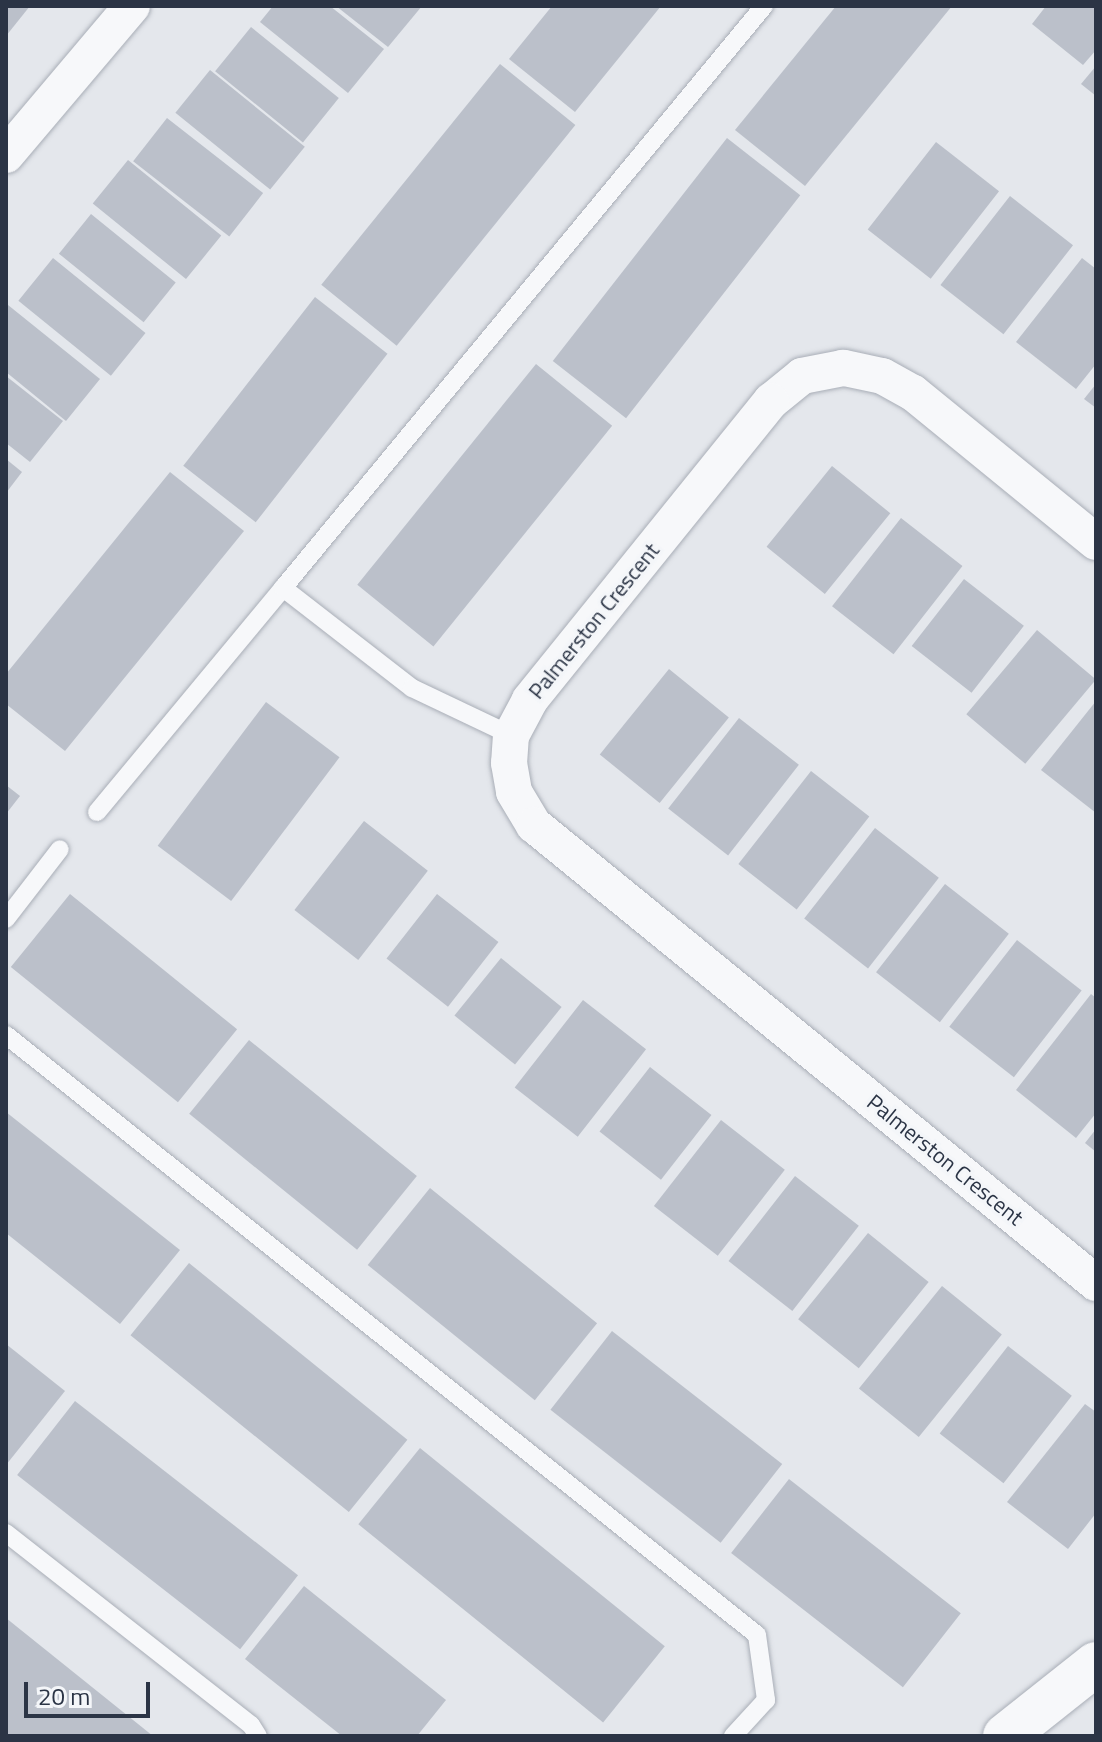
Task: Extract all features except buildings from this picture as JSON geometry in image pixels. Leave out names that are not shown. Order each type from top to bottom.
[{"type":"street","points":[[6,155],[132,6]]},
{"type":"street","name":"Palmerston Crescent","points":[[1096,542],[913,393],[882,376],[843,368],[802,376],[771,401],[530,700],[511,735],[514,792],[534,825],[1096,1283]]},
{"type":"street","points":[[1005,1736],[1096,1664]]},
{"type":"lane","points":[[97,812],[764,6]]},
{"type":"lane","points":[[283,588],[412,688],[511,735]]},
{"type":"lane","points":[[6,919],[60,849]]},
{"type":"lane","points":[[6,1035],[757,1635],[766,1700],[733,1736]]},
{"type":"lane","points":[[6,1533],[251,1725],[258,1736]]}]
